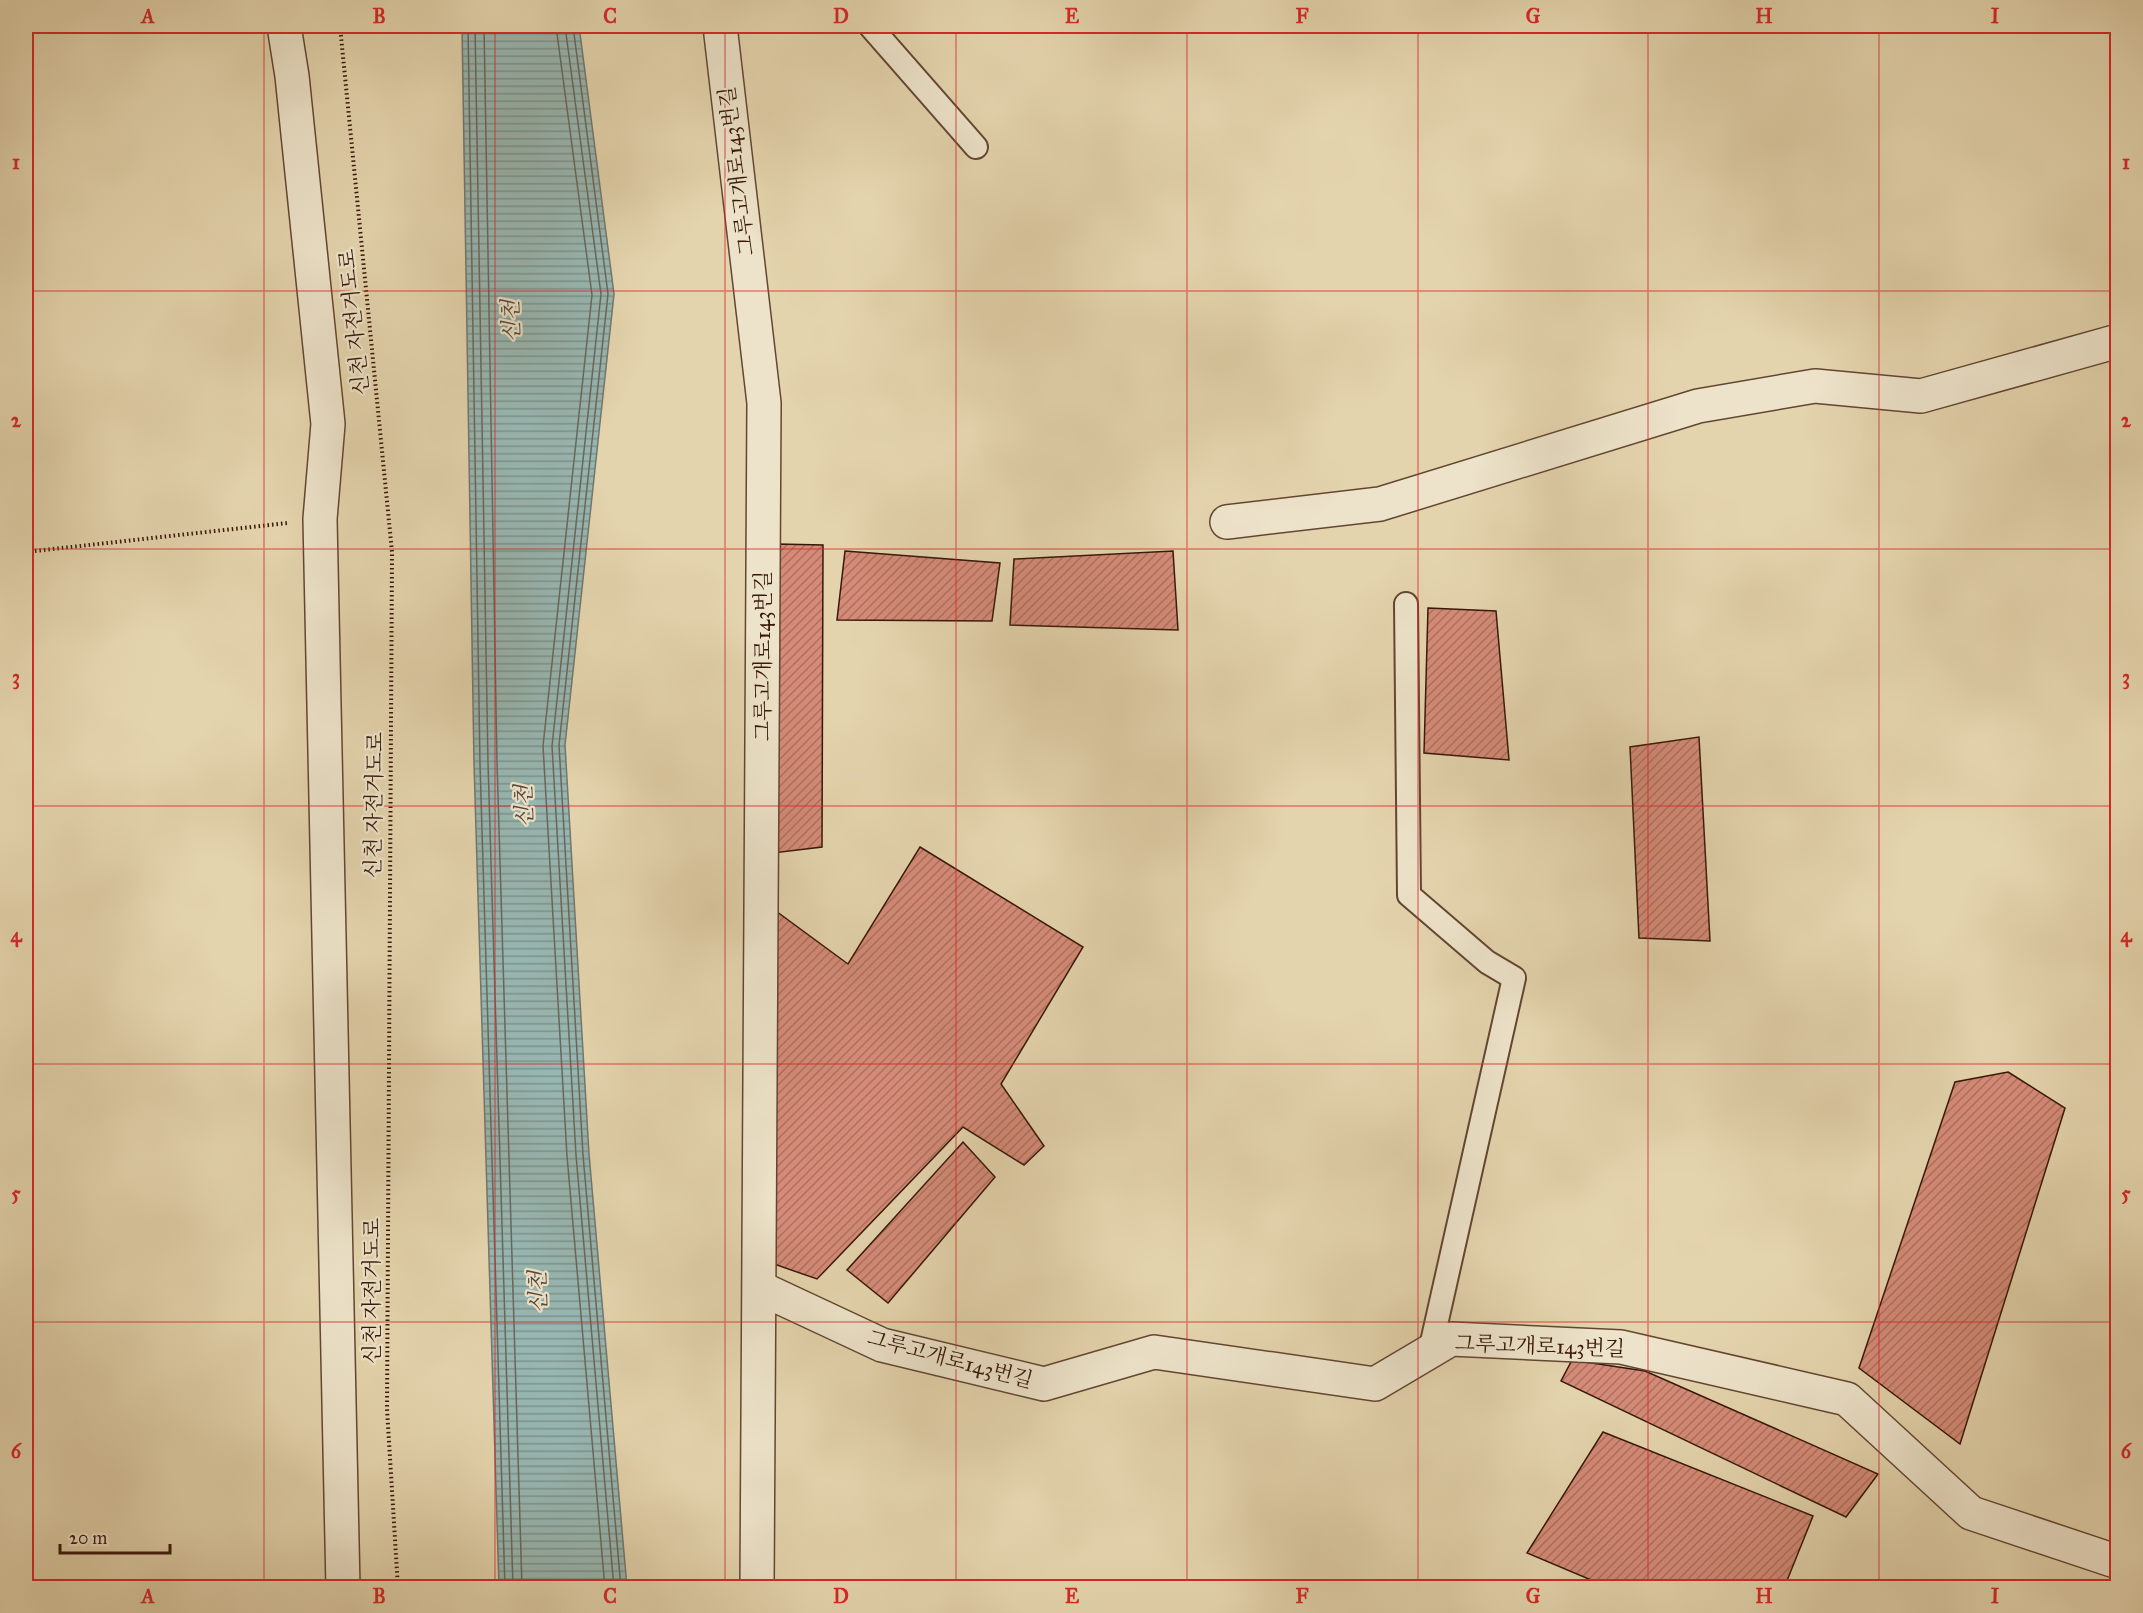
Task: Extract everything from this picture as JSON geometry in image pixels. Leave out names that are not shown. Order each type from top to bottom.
[{"type":"street","points":[[284,26],[292,76],[328,424],[320,519],[343,1587]]},
{"type":"street","name":"그루고개로143번길","points":[[720,26],[764,403],[757,1587]]},
{"type":"street","points":[[1227,522],[1380,504],[1698,406],[1815,386],[1921,396],[2118,341]]},
{"type":"street","name":"그루고개로143번길","points":[[760,1288],[882,1345],[1044,1384],[1154,1352],[1375,1384],[1451,1339],[1621,1347],[1847,1399],[1971,1513],[2118,1562]]},
{"type":"lane","points":[[870,26],[976,147]]},
{"type":"lane","points":[[1406,604],[1409,895],[1487,962],[1514,978],[1431,1351]]},
{"type":"path","name":"신천 자전거도로","points":[[340,26],[392,552],[387,1409],[398,1587]]},
{"type":"path","points":[[26,552],[320,519]]},
{"type":"water","name":"신천","points":[[462,26],[579,26],[614,294],[565,745],[589,1154],[627,1587],[499,1587],[474,764]]},
{"type":"building","points":[[777,544],[823,545],[822,847],[773,853]]},
{"type":"building","points":[[845,551],[1000,563],[992,621],[837,620]]},
{"type":"building","points":[[1173,551],[1178,630],[1010,625],[1014,559]]},
{"type":"building","points":[[1428,608],[1496,611],[1509,760],[1424,753]]},
{"type":"building","points":[[1699,737],[1710,941],[1639,938],[1630,747]]},
{"type":"building","points":[[920,847],[1083,947],[1001,1084],[1044,1146],[1024,1165],[963,1127],[817,1279],[774,1264],[769,906],[848,964]]},
{"type":"building","points":[[2008,1072],[2065,1108],[1960,1444],[1859,1368],[1955,1082]]},
{"type":"building","points":[[963,1142],[995,1177],[888,1303],[847,1270]]},
{"type":"building","points":[[1572,1360],[1645,1371],[1878,1474],[1846,1517],[1561,1381]]},
{"type":"building","points":[[1603,1432],[1813,1516],[1784,1588],[1610,1588],[1527,1553]]}]
